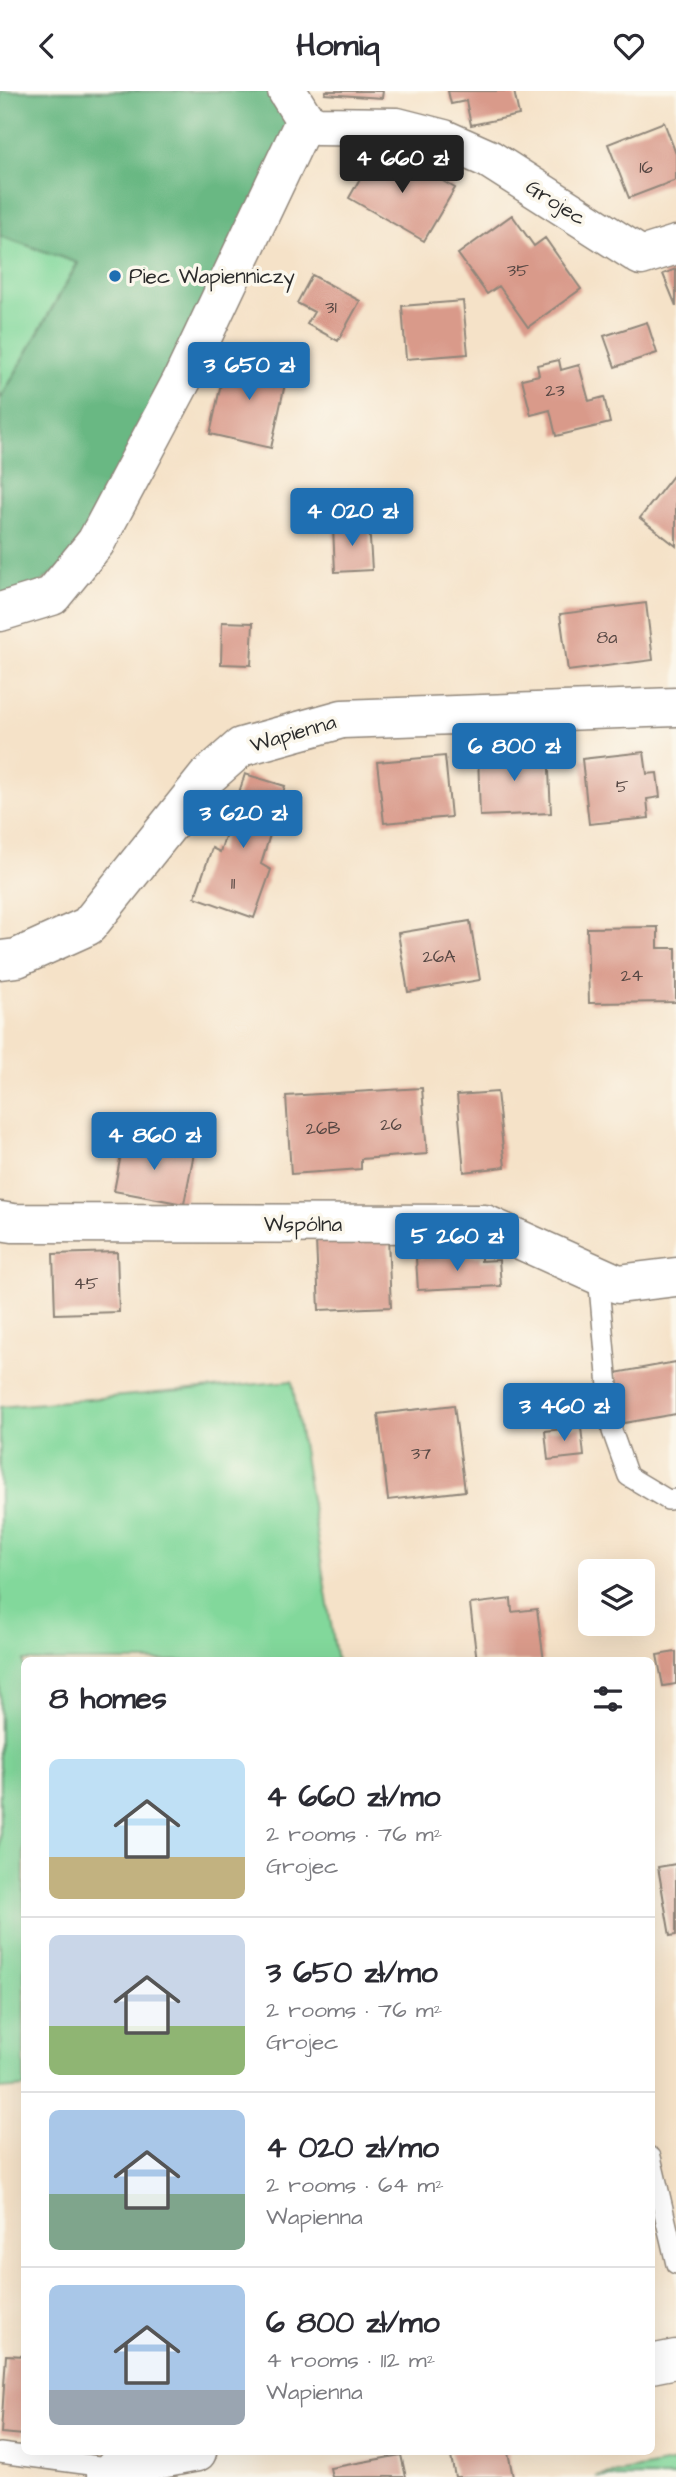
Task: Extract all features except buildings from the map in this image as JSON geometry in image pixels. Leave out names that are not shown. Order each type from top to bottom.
[{"type":"street","name":"Grojec","points":[[296,105],[317,126],[397,127],[444,139],[489,159],[641,256],[676,245]]},
{"type":"street","points":[[0,612],[52,596],[96,542],[182,380],[296,105]]},
{"type":"street","name":"Wapienna","points":[[0,960],[17,958],[88,926],[207,777],[241,747],[342,719],[676,707]]},
{"type":"street","name":"Wspólna","points":[[0,1221],[485,1224],[618,1284],[676,1277]]},
{"type":"street","points":[[655,2363],[676,2360]]},
{"type":"street","points":[[110,2472],[184,2455]]},
{"type":"lane","points":[[598,1275],[612,1431],[628,1476],[668,1500],[676,1499]]},
{"type":"lane","points":[[655,2174],[676,2264]]},
{"type":"lane","points":[[0,2453],[110,2472]]},
{"type":"green space","points":[[0,91],[287,91],[305,120],[96,542],[0,612],[0,400],[78,263],[0,236]]},
{"type":"green space","points":[[0,236],[78,262],[0,400]]},
{"type":"green space","points":[[292,1381],[336,1657],[21,1657],[21,2087],[0,2089],[0,1407]]},
{"type":"green space","points":[[676,2462],[676,2477],[596,2477]]},
{"type":"place","name":"Piec Wapienniczy","points":[[115,276]]}]
